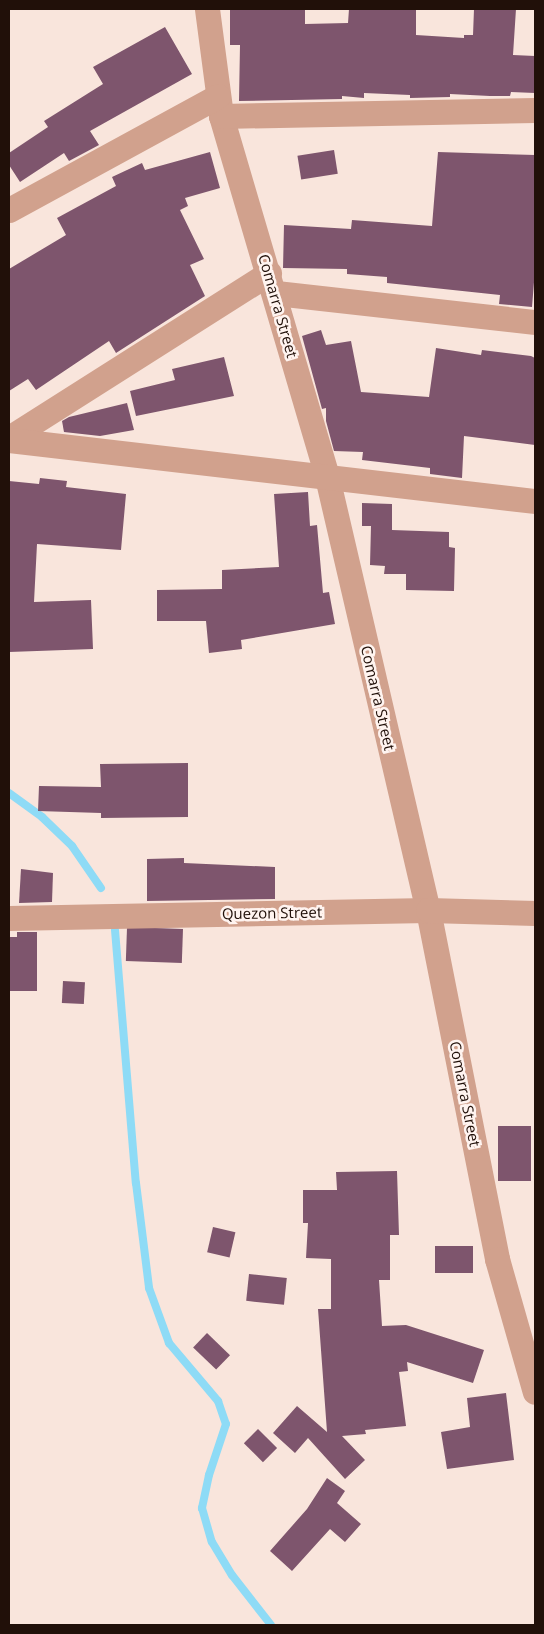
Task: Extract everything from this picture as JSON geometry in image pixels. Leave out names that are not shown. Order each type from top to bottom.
[{"type":"street","name":"Comarra Street","points":[[206,9],[220,106],[327,477],[423,910],[497,1260],[535,1392]]},
{"type":"street","points":[[9,210],[220,106],[535,110]]},
{"type":"street","points":[[9,439],[272,283],[535,322]]},
{"type":"street","points":[[9,439],[535,501]]},
{"type":"street","name":"Quezon Street","points":[[9,919],[423,910],[535,913]]},
{"type":"building","points":[[230,9],[305,9],[305,24],[348,23],[349,9],[416,9],[416,35],[464,38],[464,35],[473,35],[474,9],[516,9],[513,55],[535,56],[535,93],[511,92],[510,96],[450,94],[450,97],[410,98],[410,95],[364,93],[364,98],[342,96],[342,99],[239,101],[240,45],[230,45]]},
{"type":"building","points":[[165,27],[192,74],[90,131],[99,145],[69,161],[64,153],[20,182],[9,165],[9,153],[48,127],[44,121],[103,84],[93,67]]},
{"type":"building","points":[[334,150],[338,174],[301,179],[297,156]]},
{"type":"building","points":[[210,152],[220,188],[185,198],[188,206],[180,210],[204,259],[190,265],[205,296],[116,353],[109,341],[36,390],[28,379],[9,391],[9,269],[66,235],[57,218],[116,186],[112,177],[142,163],[145,170]]},
{"type":"building","points":[[438,152],[535,155],[535,270],[532,307],[499,304],[500,295],[387,283],[387,277],[347,274],[347,269],[283,268],[284,225],[351,229],[352,220],[432,226]]},
{"type":"building","points":[[321,330],[326,345],[351,341],[361,392],[429,397],[436,348],[481,355],[482,350],[535,358],[535,445],[464,436],[462,478],[430,474],[430,468],[362,460],[363,452],[334,451],[326,421],[326,408],[322,409],[302,336]]},
{"type":"building","points":[[224,357],[234,396],[136,416],[130,391],[175,380],[172,369]]},
{"type":"building","points":[[127,403],[134,430],[100,436],[64,432],[62,421],[69,417]]},
{"type":"building","points":[[40,478],[67,481],[66,487],[126,494],[121,550],[37,544],[34,602],[91,600],[93,649],[9,652],[9,481],[39,484]]},
{"type":"building","points":[[308,492],[310,526],[317,525],[323,593],[329,592],[335,624],[241,640],[242,649],[209,653],[206,621],[157,621],[157,590],[222,589],[222,570],[279,567],[274,494]]},
{"type":"building","points":[[362,503],[392,504],[392,530],[449,532],[449,547],[455,548],[454,591],[406,590],[406,574],[384,574],[385,566],[370,565],[371,526],[362,526]]},
{"type":"building","points":[[188,763],[188,817],[101,818],[101,813],[38,811],[39,786],[101,787],[100,764]]},
{"type":"building","points":[[184,858],[184,863],[275,867],[275,899],[147,901],[147,859]]},
{"type":"building","points":[[21,869],[53,873],[52,902],[19,903]]},
{"type":"building","points":[[127,927],[183,929],[182,963],[126,961]]},
{"type":"building","points":[[17,932],[37,932],[37,991],[9,991],[9,937],[17,937]]},
{"type":"building","points":[[63,981],[85,982],[84,1004],[62,1003]]},
{"type":"building","points":[[498,1126],[531,1126],[531,1181],[498,1181]]},
{"type":"building","points":[[397,1171],[399,1235],[390,1235],[390,1280],[379,1280],[382,1326],[406,1325],[484,1350],[473,1383],[407,1362],[408,1371],[399,1372],[406,1426],[365,1430],[366,1434],[342,1436],[365,1460],[345,1479],[308,1438],[295,1453],[273,1433],[297,1406],[327,1432],[318,1309],[331,1309],[331,1259],[306,1258],[308,1223],[303,1223],[303,1190],[337,1190],[336,1172]]},
{"type":"building","points":[[213,1227],[235,1232],[230,1258],[207,1252]]},
{"type":"building","points":[[435,1246],[473,1246],[473,1273],[435,1273]]},
{"type":"building","points":[[249,1274],[287,1278],[284,1305],[246,1301]]},
{"type":"building","points":[[207,1333],[230,1355],[216,1370],[193,1347]]},
{"type":"building","points":[[506,1393],[514,1460],[447,1469],[441,1432],[470,1427],[467,1398]]},
{"type":"building","points":[[258,1429],[277,1448],[263,1462],[244,1443]]},
{"type":"building","points":[[327,1478],[345,1491],[337,1503],[361,1524],[345,1542],[330,1529],[292,1571],[270,1551],[307,1509]]},
{"type":"waterway","points":[[9,793],[42,817],[72,846],[101,888]]},
{"type":"waterway","points":[[115,930],[136,1183],[149,1288],[169,1343],[218,1401],[226,1424],[209,1475],[202,1508],[212,1542],[232,1575],[271,1625]]}]
